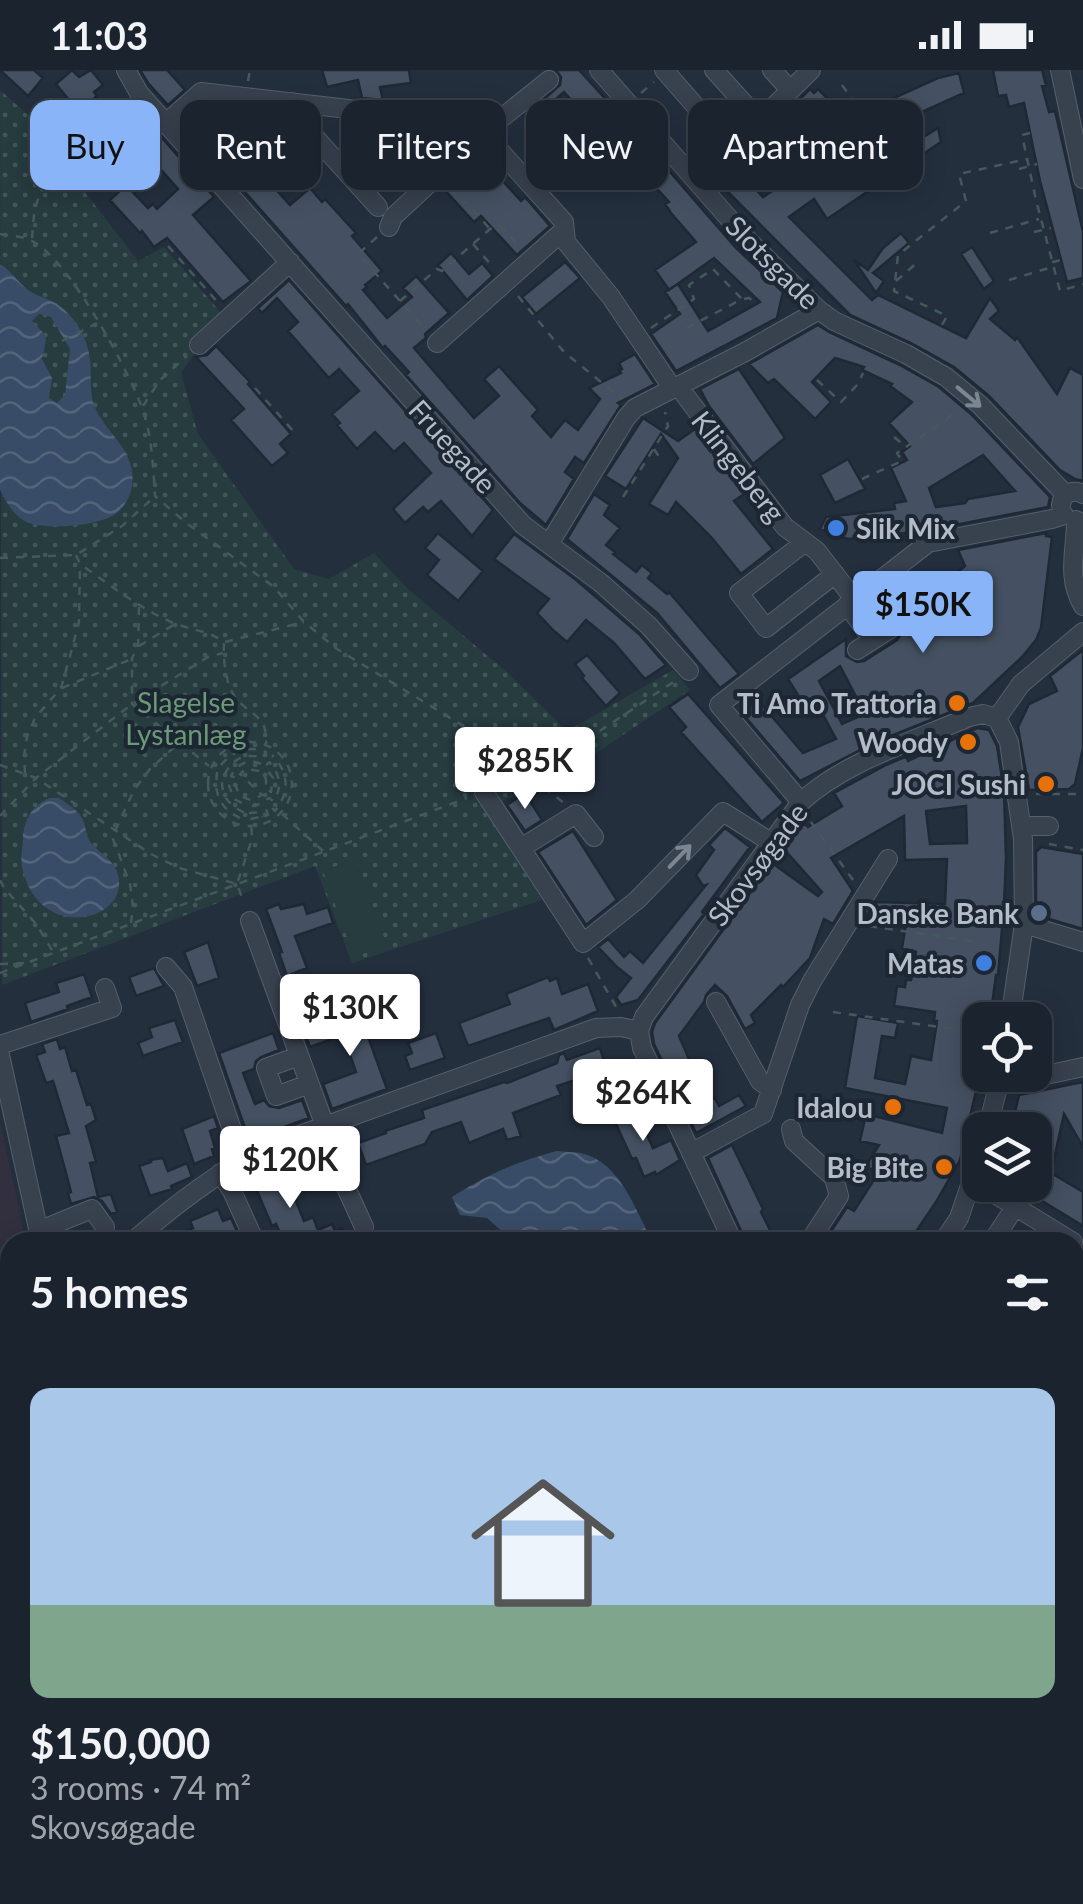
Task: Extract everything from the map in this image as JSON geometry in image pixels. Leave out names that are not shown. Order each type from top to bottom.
[{"type":"street","name":"Fruegade","points":[[126,70],[139,93],[523,525],[649,626],[689,671]]},
{"type":"street","name":"Slotsgade","points":[[598,70],[624,100]]},
{"type":"street","points":[[714,70],[741,100]]},
{"type":"street","points":[[772,70],[790,90]]},
{"type":"street","points":[[780,100],[811,70]]},
{"type":"street","points":[[1060,70],[1083,179]]},
{"type":"street","points":[[664,71],[690,100]]},
{"type":"street","points":[[506,116],[548,80]]},
{"type":"street","points":[[192,100],[201,92],[275,100]]},
{"type":"street","points":[[166,123],[180,111]]},
{"type":"street","points":[[321,144],[378,207]]},
{"type":"street","name":"Slotsgade","points":[[668,149],[688,172]]},
{"type":"street","name":"Klingeberg","points":[[506,158],[564,222],[566,242],[611,297],[670,390],[785,527],[817,551],[835,574],[865,645],[890,628]]},
{"type":"street","points":[[389,226],[393,217],[423,190]]},
{"type":"street","name":"Slotsgade","points":[[704,190],[819,310],[946,377],[1074,494]]},
{"type":"street","points":[[437,343],[563,231]]},
{"type":"street","points":[[199,345],[290,262]]},
{"type":"street","points":[[550,544],[635,408],[819,310]]},
{"type":"street","points":[[1074,494],[1061,501],[1061,508],[1074,518]]},
{"type":"street","points":[[796,810],[719,706],[928,543],[1074,518]]},
{"type":"street","points":[[1074,518],[1071,570],[1083,606]]},
{"type":"street","name":"Klingeberg","points":[[804,542],[738,593],[766,628],[835,574]]},
{"type":"street","points":[[1013,1002],[1024,924],[1022,833],[1009,742],[998,718],[1021,684],[1083,632]]},
{"type":"street","name":"Skovsøgade","points":[[630,1029],[644,1017],[796,810],[827,781],[852,766],[968,717],[983,714],[998,718]]},
{"type":"street","points":[[484,792],[583,943],[638,900],[723,812],[772,843]]},
{"type":"street","points":[[521,848],[576,814],[594,837]]},
{"type":"street","points":[[1022,833],[1049,826]]},
{"type":"street","points":[[690,1153],[763,1114],[812,980],[888,859]]},
{"type":"street","points":[[250,921],[322,1127],[364,1227]]},
{"type":"street","points":[[1024,924],[1083,942]]},
{"type":"street","points":[[166,966],[183,986],[242,1159]]},
{"type":"street","points":[[0,1045],[112,1008],[105,988]]},
{"type":"street","points":[[716,1002],[760,1081],[772,1090]]},
{"type":"street","points":[[144,1232],[220,1173],[264,1148],[596,1028],[630,1029],[728,1232]]},
{"type":"street","points":[[0,1055],[39,1232]]},
{"type":"street","points":[[299,1056],[266,1068],[276,1096],[310,1084]]},
{"type":"street","points":[[1052,1072],[1083,1067]]},
{"type":"street","points":[[792,1130],[794,1141],[834,1178],[840,1196],[816,1232]]},
{"type":"street","points":[[220,1173],[250,1232]]},
{"type":"street","points":[[950,1232],[964,1202]]},
{"type":"street","points":[[1008,1202],[1056,1232]]},
{"type":"street","points":[[998,1232],[1014,1206]]},
{"type":"street","points":[[49,1232],[92,1209],[105,1228]]},
{"type":"path","points":[[632,100],[664,71]]},
{"type":"path","points":[[842,85],[853,100]]},
{"type":"path","points":[[32,240],[36,205],[48,177],[70,152],[139,93]]},
{"type":"path","points":[[1030,133],[1022,134],[1028,166],[1060,291],[1083,284]]},
{"type":"path","points":[[942,325],[947,316],[894,290],[898,255],[966,200],[960,174],[1027,159]]},
{"type":"path","points":[[1019,168],[1037,164]]},
{"type":"path","points":[[451,190],[467,202],[490,230]]},
{"type":"path","points":[[1036,200],[1044,197]]},
{"type":"path","points":[[990,232],[1041,218]]},
{"type":"path","points":[[389,226],[358,254],[437,343]]},
{"type":"path","points":[[400,301],[436,269],[442,271],[500,226],[531,259]]},
{"type":"path","points":[[1034,232],[1051,228]]},
{"type":"path","points":[[0,234],[32,240],[78,288],[99,322],[142,408],[153,458],[155,496],[274,587],[304,622],[336,649],[498,747],[521,777]]},
{"type":"path","points":[[473,244],[564,352],[635,408]]},
{"type":"path","points":[[168,246],[230,317]]},
{"type":"path","points":[[1009,280],[1050,268],[1053,262],[1061,260]]},
{"type":"path","points":[[895,282],[918,262]]},
{"type":"path","points":[[638,337],[694,299],[689,285],[713,270],[742,299]]},
{"type":"path","points":[[681,332],[742,299],[754,302]]},
{"type":"path","points":[[62,340],[99,322]]},
{"type":"path","points":[[142,408],[160,380],[199,345]]},
{"type":"path","points":[[817,380],[840,402],[863,373]]},
{"type":"path","points":[[256,388],[295,433]]},
{"type":"path","points":[[624,497],[668,426],[670,390]]},
{"type":"path","points":[[862,479],[902,461],[897,453],[971,398]]},
{"type":"path","points":[[894,438],[906,446]]},
{"type":"path","points":[[654,449],[662,460]]},
{"type":"path","points":[[0,558],[76,555],[122,526],[155,496]]},
{"type":"path","points":[[24,773],[28,737],[35,718],[61,688],[79,622],[80,564],[76,555]]},
{"type":"path","points":[[80,564],[140,606],[175,624],[213,634],[224,642]]},
{"type":"path","points":[[132,704],[132,658],[138,647],[140,606]]},
{"type":"path","points":[[224,642],[304,622]]},
{"type":"path","points":[[138,647],[175,624]]},
{"type":"path","points":[[224,642],[232,694],[262,720],[266,744]]},
{"type":"path","points":[[0,816],[36,778],[132,704],[208,658],[224,653]]},
{"type":"path","points":[[61,688],[132,658]]},
{"type":"path","points":[[0,973],[547,766],[689,671]]},
{"type":"path","points":[[132,704],[211,767]]},
{"type":"path","points":[[131,924],[130,884],[113,839],[134,790],[180,742]]},
{"type":"path","points":[[234,744],[266,744],[280,753],[290,767],[290,799],[282,814],[268,824],[239,825],[220,815],[210,800],[207,784],[211,767],[234,744]]},
{"type":"path","points":[[222,764],[239,750],[256,748],[266,752],[263,758],[234,760],[224,776],[217,773],[220,802],[242,818]]},
{"type":"path","points":[[250,921],[237,884],[252,840],[251,819],[268,815],[266,809],[270,806],[274,811],[286,790],[280,764],[272,756]]},
{"type":"path","points":[[239,825],[243,812],[228,801],[222,782],[228,784],[234,799],[249,806],[268,798],[273,801],[279,779],[269,762],[265,766],[274,783],[271,792],[259,786],[256,790]]},
{"type":"path","points":[[261,764],[243,763],[230,776],[236,778],[236,789],[242,797],[257,799],[262,795],[242,772],[259,771],[266,780],[266,789]]},
{"type":"path","points":[[0,765],[36,778],[151,854],[179,868],[237,884]]},
{"type":"path","points":[[537,770],[549,791],[576,814]]},
{"type":"path","points":[[1015,794],[1083,794]]},
{"type":"path","points":[[249,806],[250,813],[260,812],[262,818]]},
{"type":"path","points":[[796,810],[810,820],[864,896]]},
{"type":"path","points":[[282,814],[324,852]]},
{"type":"path","points":[[1022,833],[1083,850]]},
{"type":"path","points":[[0,880],[54,953]]},
{"type":"path","points":[[848,923],[977,942]]},
{"type":"path","points":[[583,943],[583,950],[630,1029]]},
{"type":"path","points":[[0,964],[29,962]]},
{"type":"path","points":[[833,1012],[961,1030]]},
{"type":"shaded area","points":[[0,1122],[24,1232],[0,1232]]},
{"type":"green space","name":"Slagelse Lystanlæg","points":[[0,90],[30,117],[30,190],[83,190],[138,261],[164,247],[222,314],[181,373],[198,434],[294,569],[329,579],[374,553],[408,589],[508,673],[567,731],[673,670],[690,690],[553,782],[485,807],[542,900],[352,963],[315,866],[2,985]]},
{"type":"green space","points":[[355,859],[387,945],[354,957],[323,871]]},
{"type":"water","points":[[0,264],[28,290],[62,308],[79,327],[89,352],[94,406],[122,446],[133,475],[130,493],[118,512],[99,521],[71,526],[43,526],[23,520],[0,490]],"holes":[[[39,314],[51,317],[70,349],[65,395],[57,403],[49,398],[52,378],[42,359],[45,335],[32,321]]]},
{"type":"water","points":[[59,798],[78,812],[89,840],[116,869],[118,891],[111,904],[98,913],[64,916],[47,908],[33,894],[23,871],[27,820],[38,805]]},
{"type":"water","points":[[557,1151],[595,1158],[617,1177],[648,1232],[503,1232],[487,1218],[460,1215],[452,1197],[528,1160]]},
{"type":"building","points":[[0,70],[34,70],[43,78],[28,96]]},
{"type":"building","points":[[72,70],[79,77],[91,70],[103,85],[94,92],[97,96],[92,100],[69,100],[56,84]]},
{"type":"building","points":[[140,70],[167,70],[185,90],[168,105]]},
{"type":"building","points":[[322,70],[409,70],[411,83],[380,87],[383,100],[362,98],[358,80],[327,87]]},
{"type":"building","points":[[556,70],[579,70],[606,100],[571,100],[564,92],[555,100],[543,100],[560,85],[561,77]]},
{"type":"building","points":[[993,70],[1042,70],[1046,85],[1042,86],[1049,112],[1055,111],[1083,232],[1083,278],[1067,282],[1024,103],[1009,107],[1006,95],[998,96]]},
{"type":"building","points":[[959,73],[964,93],[923,111],[923,100],[889,100]]},
{"type":"building","points":[[810,89],[814,93],[818,89],[829,100],[799,100]]},
{"type":"building","points":[[938,128],[941,142],[923,154],[923,137]]},
{"type":"building","points":[[160,136],[180,158],[180,190],[208,190],[214,197],[193,215],[251,281],[223,302],[167,238],[154,247],[110,200],[121,190],[131,190],[148,208],[153,204],[157,209],[178,189],[160,169]]},
{"type":"building","points":[[668,170],[735,247],[783,292],[777,318],[676,371],[651,334],[680,314],[655,270],[696,242],[671,213],[665,204],[669,202],[658,190],[668,190]],"holes":[[[714,258],[760,302],[708,331],[678,284]]]},
{"type":"building","points":[[506,184],[521,201],[525,197],[550,226],[517,255],[481,216],[474,222],[445,190],[506,190]]},
{"type":"building","points":[[243,190],[277,190],[290,205],[308,190],[322,202],[325,199],[356,233],[352,236],[382,271],[363,290],[387,318],[412,297],[403,288],[416,276],[449,313],[414,348],[474,418],[499,396],[484,379],[499,366],[538,410],[532,416],[551,437],[565,420],[578,430],[600,399],[589,388],[621,373],[619,363],[635,354],[655,384],[618,403],[621,405],[584,463],[575,457],[565,472],[574,479],[546,525],[520,503],[406,375],[409,372]]},
{"type":"building","points":[[726,190],[756,190],[763,197],[773,190],[870,190],[827,219],[814,199],[789,217],[872,300],[878,295],[966,338],[990,298],[999,311],[990,319],[1015,340],[1017,337],[1057,394],[1070,368],[1083,375],[1083,481],[1060,470],[989,396],[954,367],[850,315]]},
{"type":"building","points":[[901,233],[909,243],[873,273],[884,281],[876,293],[854,260],[868,270],[883,248]]},
{"type":"building","points":[[972,247],[994,281],[984,289],[961,254]]},
{"type":"building","points":[[451,253],[469,274],[482,263],[493,276],[467,300],[438,265]]},
{"type":"building","points":[[565,262],[580,278],[536,314],[522,297]]},
{"type":"building","points":[[289,280],[493,510],[472,536],[441,501],[428,512],[423,507],[405,523],[393,509],[431,473],[404,443],[394,452],[375,432],[357,449],[337,425],[340,423],[332,414],[359,391],[339,369],[329,378],[288,331],[298,322],[277,298],[262,313],[258,308]]},
{"type":"building","points":[[818,325],[939,387],[971,414],[1050,497],[1048,507],[924,531],[848,539],[820,529],[826,517],[895,509],[894,503],[906,501],[891,468],[907,460],[902,452],[910,446],[889,423],[912,402],[892,384],[862,370],[864,367],[835,358],[812,382],[831,402],[815,419],[774,379],[768,383],[749,364]],"holes":[[[983,455],[1015,491],[936,507],[929,488]]]},
{"type":"building","points":[[216,346],[291,434],[280,444],[288,453],[272,466],[231,420],[244,409],[196,357],[207,355]]},
{"type":"building","points":[[739,369],[785,438],[753,464],[700,389]]},
{"type":"building","points":[[643,418],[678,441],[695,429],[744,494],[734,501],[773,549],[741,574],[676,502],[668,515],[649,504],[678,458],[661,434],[626,489],[605,476]]},
{"type":"building","points":[[848,459],[865,489],[835,503],[820,475]]},
{"type":"building","points":[[594,494],[610,505],[604,515],[620,528],[606,545],[613,554],[636,572],[642,565],[652,573],[648,578],[669,592],[739,674],[720,688],[657,613],[567,539]]},
{"type":"building","points":[[438,533],[483,571],[458,601],[427,575],[439,560],[425,548]]},
{"type":"building","points":[[1046,533],[1052,537],[1041,628],[1036,640],[973,703],[876,742],[800,781],[741,712],[757,699],[803,753],[836,739],[821,711],[812,718],[788,679],[846,639],[846,656],[857,662],[897,640],[901,623],[884,608],[919,598],[915,585],[947,581],[965,566],[958,550]],"holes":[[[840,666],[865,714],[842,724],[819,681]]]},
{"type":"building","points":[[514,534],[639,634],[666,665],[645,679],[614,643],[586,620],[567,642],[554,631],[537,613],[549,599],[494,559]]},
{"type":"building","points":[[1083,650],[1083,748],[1075,784],[1069,789],[1029,790],[1018,727],[1029,704],[1057,691],[1050,676]]},
{"type":"building","points":[[587,655],[620,693],[606,706],[575,664]]},
{"type":"building","points":[[688,694],[784,803],[762,822],[681,732],[686,727],[669,707]]},
{"type":"building","points":[[977,728],[989,730],[997,746],[1004,791],[1006,858],[998,975],[992,1002],[962,1002],[962,1092],[976,1092],[971,1112],[962,1112],[960,1160],[936,1202],[916,1232],[831,1232],[847,1207],[854,1211],[879,1172],[865,1167],[879,1145],[860,1141],[866,1114],[942,1133],[947,1108],[845,1088],[857,1016],[898,1023],[895,1038],[882,1036],[875,1078],[905,1084],[911,1056],[931,1060],[935,1012],[894,1006],[897,986],[905,987],[906,980],[911,980],[916,952],[902,948],[907,918],[867,917],[876,902],[945,904],[947,859],[905,860],[904,816],[831,858],[853,891],[833,924],[824,919],[810,958],[751,1015],[755,1023],[745,1029],[727,996],[715,985],[706,995],[679,1036],[707,1101],[715,1098],[719,1106],[739,1095],[746,1106],[696,1133],[652,1032],[772,863],[818,896],[822,892],[783,848],[799,826],[808,827],[842,806],[834,793],[912,754],[908,761]],"holes":[[[966,806],[967,843],[930,844],[926,811]]]},
{"type":"building","points":[[525,793],[542,820],[525,831],[507,805]]},
{"type":"building","points":[[725,828],[750,847],[638,1000],[621,1005],[616,997],[631,978],[598,947],[608,939],[624,957],[630,951],[643,963],[706,885],[696,875],[714,850],[709,845]]},
{"type":"building","points":[[573,831],[617,900],[586,925],[538,852]]},
{"type":"building","points":[[1041,847],[1083,854],[1083,929],[1036,915],[1036,852]]},
{"type":"building","points":[[279,904],[281,909],[304,904],[307,914],[328,907],[333,923],[295,936],[307,968],[287,976],[266,909]]},
{"type":"building","points":[[208,942],[219,978],[197,986],[184,952]]},
{"type":"building","points":[[154,968],[164,986],[136,996],[129,977]]},
{"type":"building","points":[[84,974],[92,997],[31,1022],[25,1003],[59,992],[56,983]]},
{"type":"building","points":[[548,977],[550,981],[557,978],[562,994],[588,984],[598,1011],[554,1030],[549,1018],[468,1046],[459,1023],[510,1004],[506,994]]},
{"type":"building","points":[[358,1009],[387,1089],[332,1109],[323,1084],[356,1072],[343,1035],[310,1047],[303,1029]]},
{"type":"building","points":[[175,1020],[183,1042],[143,1056],[138,1043],[152,1037],[149,1028]]},
{"type":"building","points":[[273,1033],[279,1050],[261,1057],[254,1069],[243,1073],[255,1104],[264,1100],[279,1108],[302,1100],[309,1118],[249,1140],[219,1053]]},
{"type":"building","points":[[436,1033],[445,1058],[410,1070],[405,1056],[412,1053],[408,1043]]},
{"type":"building","points":[[57,1039],[60,1049],[65,1047],[96,1120],[86,1126],[96,1162],[90,1163],[98,1197],[111,1194],[117,1212],[111,1214],[94,1197],[71,1204],[56,1136],[69,1133],[53,1081],[46,1083],[36,1055],[45,1052],[42,1044]]},
{"type":"building","points":[[600,1048],[607,1070],[557,1086],[561,1095],[513,1113],[521,1136],[507,1140],[503,1129],[469,1143],[461,1122],[432,1132],[425,1144],[366,1165],[358,1143],[424,1118],[422,1110],[557,1063],[564,1053],[567,1060]]},
{"type":"building","points":[[1083,1082],[1083,1147],[1064,1114],[1052,1168],[1052,1112],[1015,1112],[1019,1095],[1052,1092],[1052,1088]]},
{"type":"building","points":[[626,1103],[653,1148],[671,1140],[680,1160],[656,1175],[655,1172],[644,1177],[610,1111]]},
{"type":"building","points":[[214,1116],[218,1128],[210,1131],[214,1156],[194,1164],[182,1129]]},
{"type":"building","points":[[732,1145],[771,1232],[741,1232],[708,1158]]},
{"type":"building","points":[[163,1158],[168,1171],[187,1163],[192,1177],[150,1196],[139,1166]]},
{"type":"building","points":[[278,1165],[304,1221],[313,1217],[318,1230],[332,1224],[335,1231],[342,1228],[344,1232],[280,1232],[276,1224],[272,1226],[251,1177]]},
{"type":"building","points":[[1052,1174],[1083,1192],[1083,1226],[1044,1202],[1052,1202]]},
{"type":"building","points":[[218,1209],[223,1221],[231,1218],[237,1232],[184,1232],[193,1228],[190,1221]]},
{"type":"place","name":"Slik Mix","points":[[836,528]]},
{"type":"place","name":"Ti Amo Trattoria","points":[[957,703]]},
{"type":"place","name":"Woody","points":[[968,742]]},
{"type":"place","name":"JOCI Sushi","points":[[1046,784]]},
{"type":"place","name":"Danske Bank","points":[[1039,913]]},
{"type":"place","name":"Matas","points":[[984,963]]},
{"type":"place","name":"Idalou","points":[[893,1107]]},
{"type":"place","name":"Big Bite","points":[[944,1167]]}]
